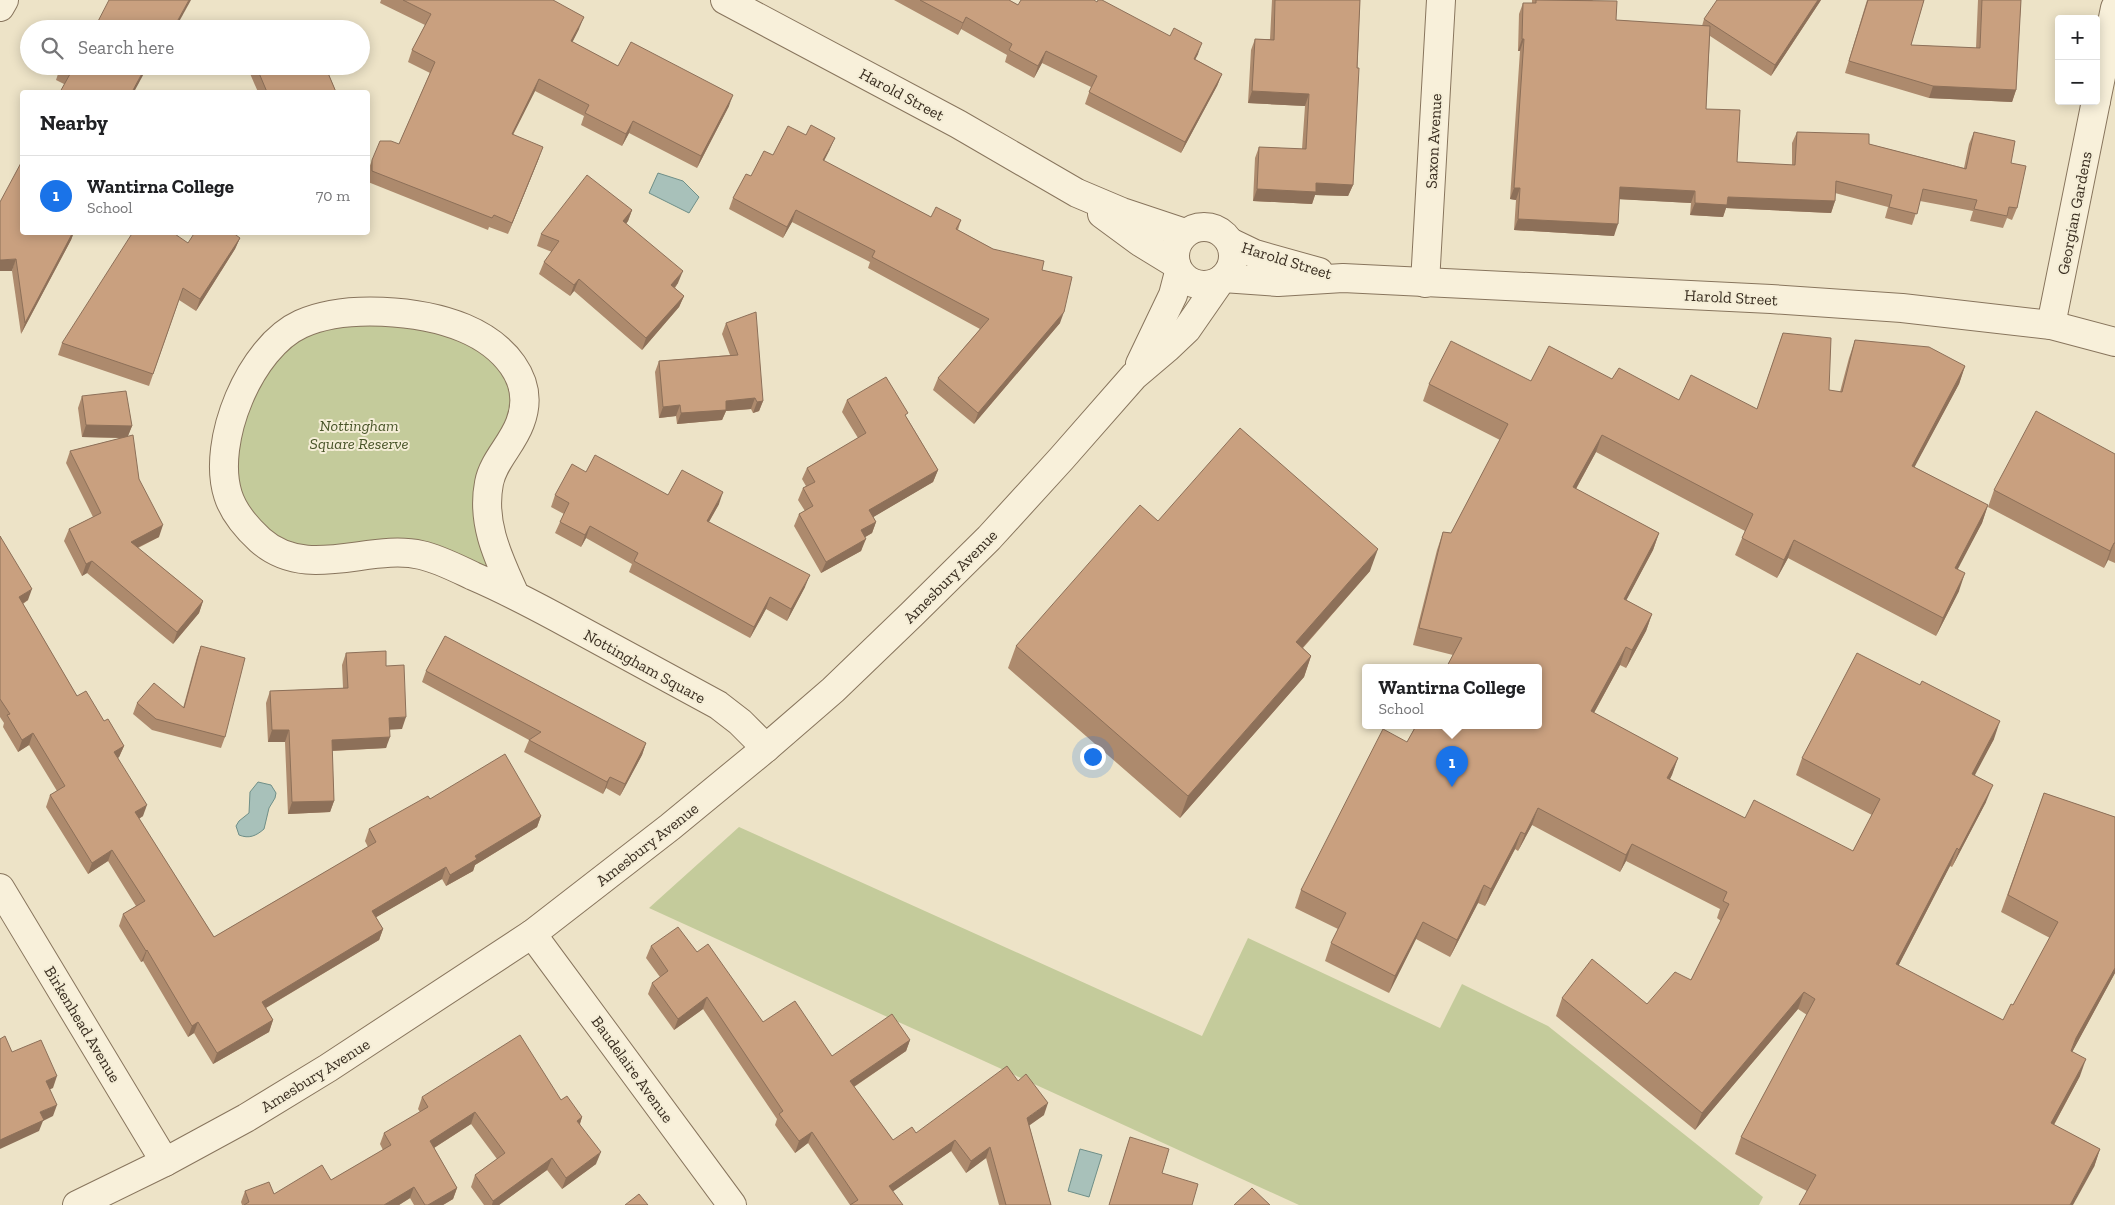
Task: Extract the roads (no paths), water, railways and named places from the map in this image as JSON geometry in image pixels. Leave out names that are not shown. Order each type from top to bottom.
[{"type":"street","points":[[0,7],[4,0]]},
{"type":"street","name":"Harold Street","points":[[725,0],[958,124],[1078,193],[1140,219],[1185,233]]},
{"type":"street","name":"Saxon Avenue","points":[[1425,283],[1442,0]]},
{"type":"street","name":"Georgian Gardens","points":[[2100,81],[2115,8]]},
{"type":"street","name":"Georgian Gardens","points":[[2051,325],[2095,105]]},
{"type":"street","name":"Harold Street","points":[[1078,193],[1113,224],[1177,268]]},
{"type":"street","points":[[1210,227],[1218,230],[1230,242],[1233,251],[1233,261],[1230,270],[1222,279],[1203,285],[1194,284],[1177,268],[1175,250],[1185,233],[1193,228],[1210,227]]},
{"type":"street","name":"Harold Street","points":[[1230,242],[1255,254],[1343,278]]},
{"type":"street","name":"Amesbury Avenue","points":[[1134,376],[1173,295],[1177,268]]},
{"type":"street","name":"Harold Street","points":[[1222,279],[1278,282],[1343,278],[1743,297],[1893,307],[2051,325],[2115,342]]},
{"type":"street","name":"Amesbury Avenue","points":[[76,1205],[165,1162],[246,1118],[328,1068],[532,934],[662,833],[766,748],[833,690],[989,538],[1134,376],[1186,329],[1222,279]]},
{"type":"street","name":"Nottingham Square","points":[[516,595],[492,542],[487,512],[489,483],[495,465],[521,422],[524,398],[521,379],[503,353],[483,338],[444,321],[422,317],[370,312],[344,314],[302,324],[286,332],[268,349],[244,387],[230,425],[225,450],[227,494],[235,510],[262,542],[282,553],[301,559],[324,560],[396,553],[418,554],[439,560],[516,595],[718,705],[740,722],[766,748]]},
{"type":"street","name":"Birkenhead Avenue","points":[[0,888],[165,1162]]},
{"type":"street","name":"Baudelaire Avenue","points":[[532,934],[732,1205]]},
{"type":"water","points":[[658,173],[683,181],[699,197],[689,213],[649,193]]},
{"type":"water","points":[[258,782],[271,785],[276,793],[269,808],[264,829],[252,836],[239,835],[236,826],[249,813],[250,792]]},
{"type":"water","points":[[1080,1149],[1102,1155],[1089,1197],[1068,1191]]},
{"type":"place","name":"Wantirna College","points":[[1452,787]]},
{"type":"park label","name":"Nottingham Square Reserve","points":[[359,434]]}]
